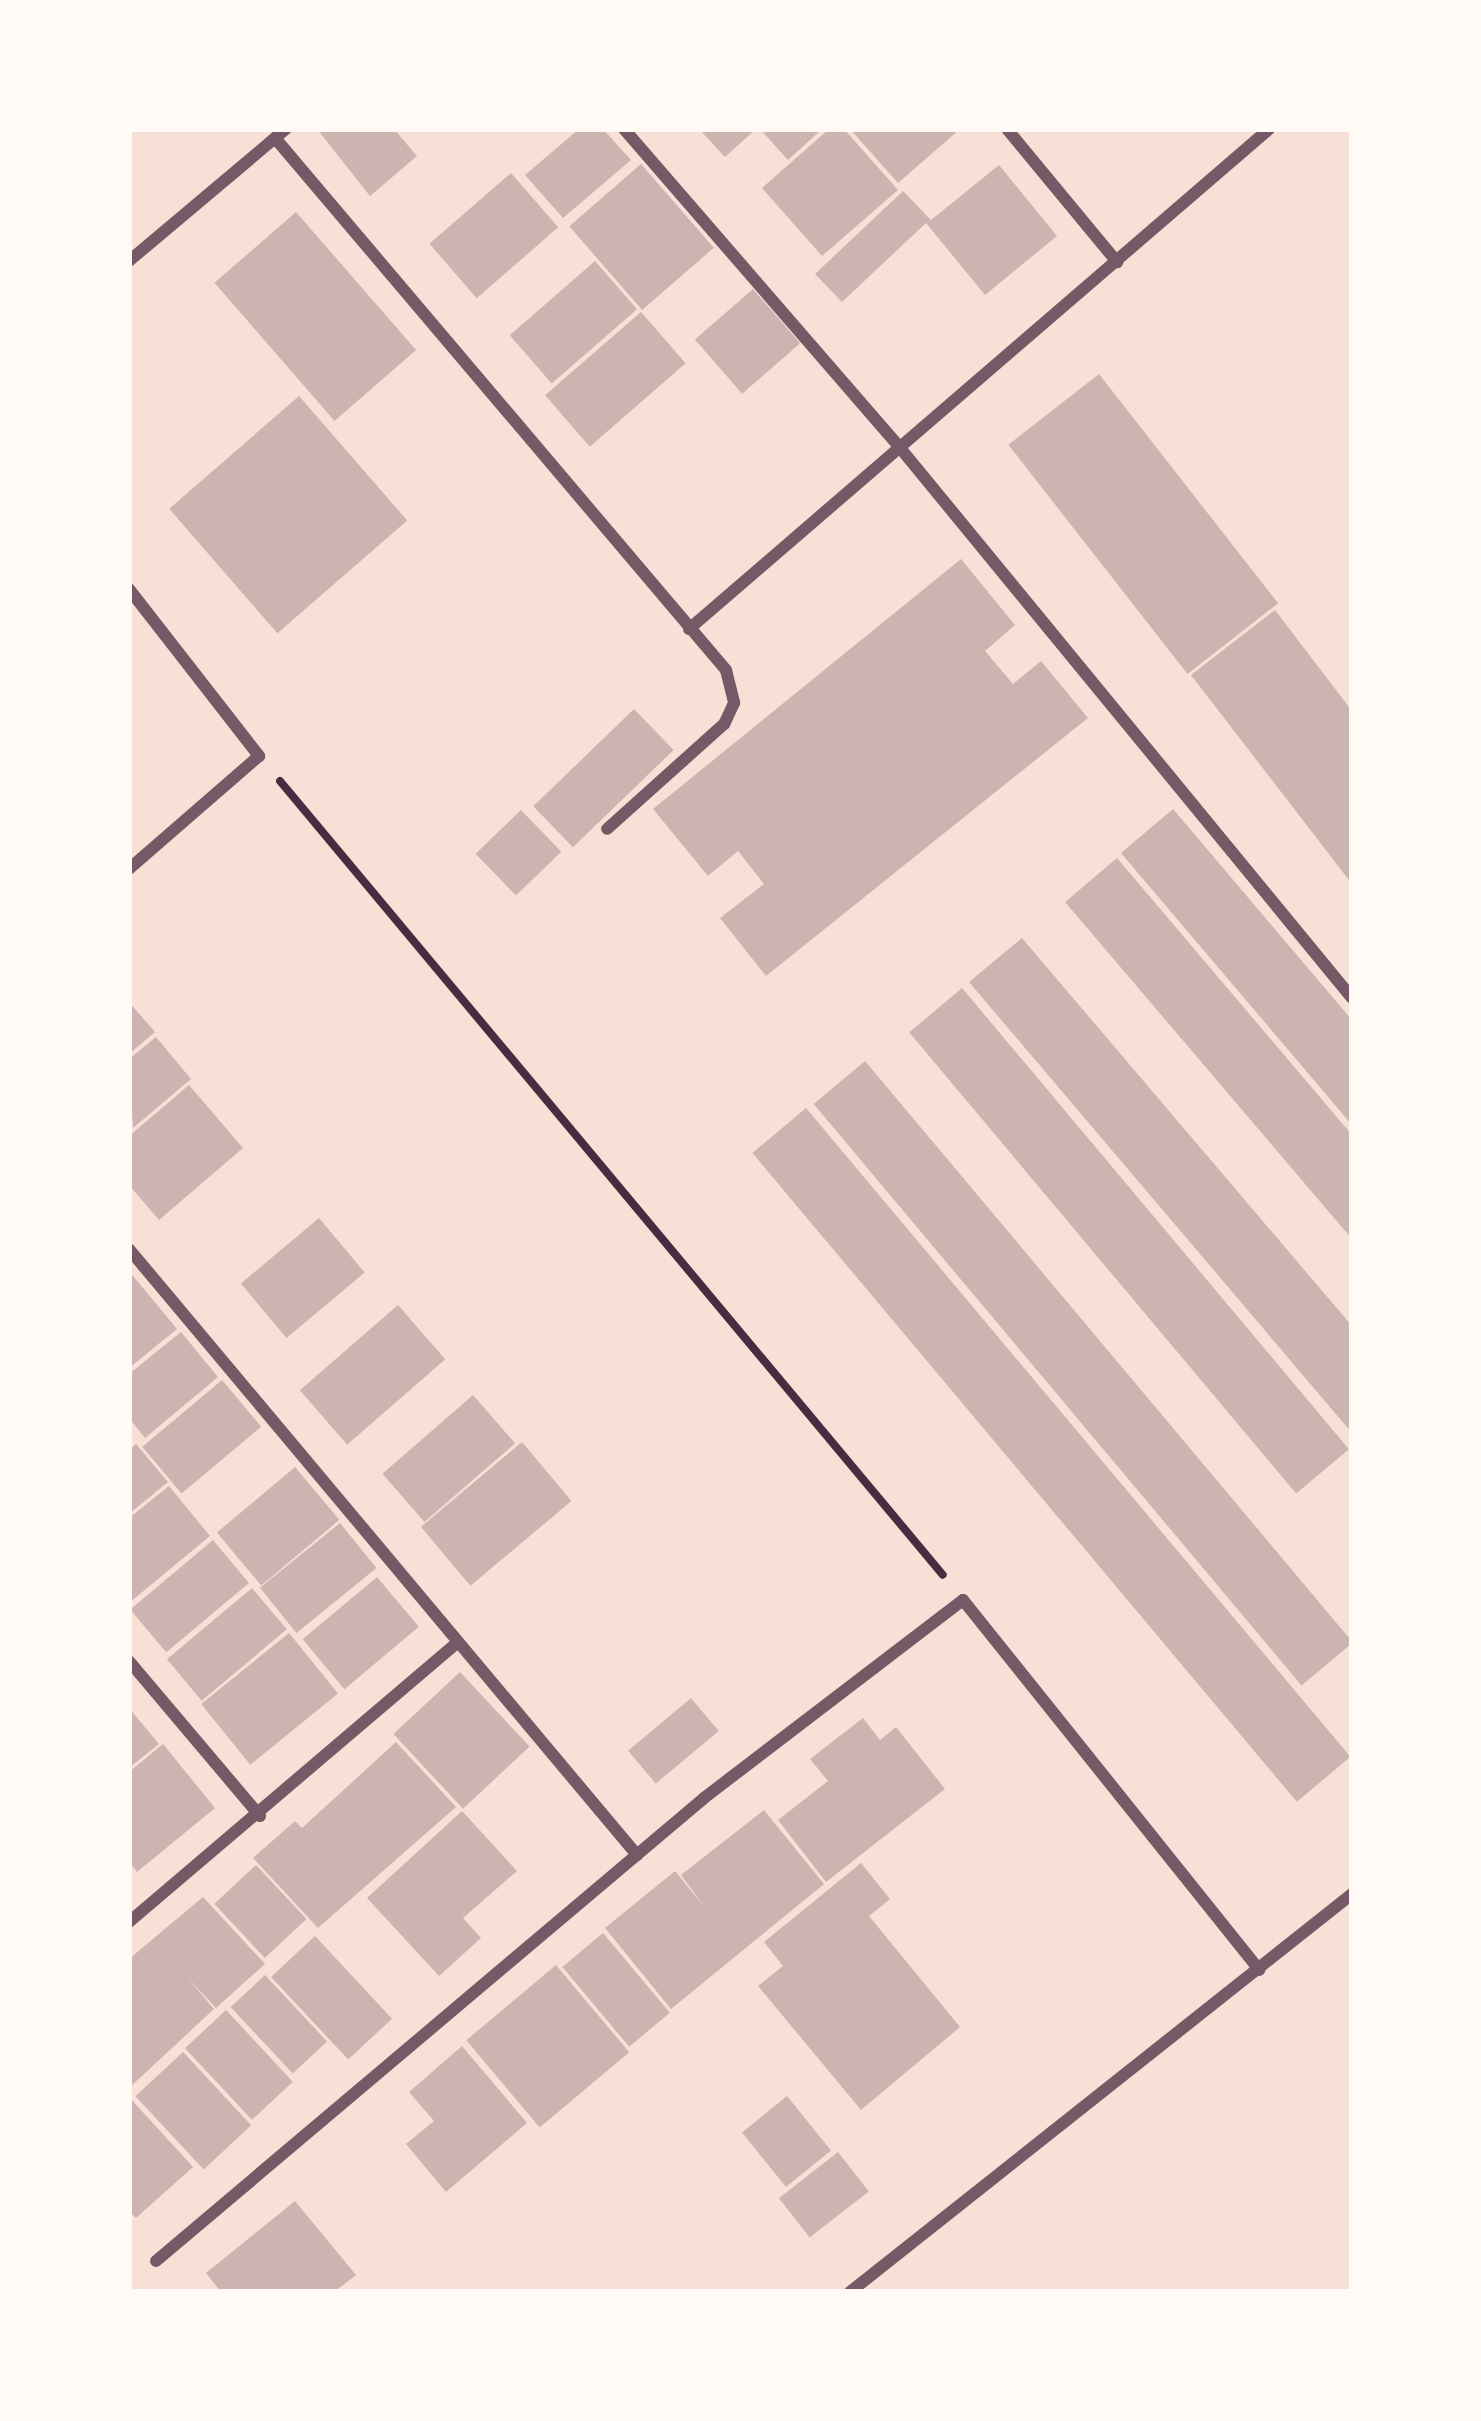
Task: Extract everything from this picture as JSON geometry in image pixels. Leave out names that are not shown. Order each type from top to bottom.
[{"type":"street","points":[[624,129],[901,449],[1352,998]]},
{"type":"street","points":[[1007,129],[1117,262]]},
{"type":"street","points":[[689,629],[1269,129]]},
{"type":"street","points":[[129,261],[280,134],[726,670],[734,703],[724,724],[607,829]]},
{"type":"street","points":[[129,589],[260,756],[129,869]]},
{"type":"street","points":[[129,1249],[637,1855]]},
{"type":"street","points":[[155,2261],[637,1855],[963,1600],[1259,1970]]},
{"type":"street","points":[[129,1922],[260,1816],[457,1642]]},
{"type":"street","points":[[129,1661],[260,1816]]},
{"type":"street","points":[[850,2292],[1352,1894]]},
{"type":"path","points":[[260,756],[963,1600]]},
{"type":"building","points":[[317,129],[394,129],[417,156],[370,196]]},
{"type":"building","points":[[579,129],[603,129],[631,160],[563,218],[525,175]]},
{"type":"building","points":[[699,129],[756,129],[725,157]]},
{"type":"building","points":[[760,129],[822,129],[788,160]]},
{"type":"building","points":[[829,129],[844,129],[898,190],[822,256],[762,188]]},
{"type":"building","points":[[850,129],[960,129],[898,183]]},
{"type":"building","points":[[641,164],[714,248],[642,310],[569,226]]},
{"type":"building","points":[[999,165],[1057,236],[985,295],[926,223],[842,302],[815,274],[903,191],[931,220]]},
{"type":"building","points":[[511,173],[558,227],[477,298],[429,244]]},
{"type":"building","points":[[296,212],[416,350],[335,421],[214,283]]},
{"type":"building","points":[[595,261],[637,309],[552,383],[510,335]]},
{"type":"building","points":[[753,289],[800,343],[742,394],[695,340]]},
{"type":"building","points":[[641,312],[686,363],[590,447],[545,395]]},
{"type":"building","points":[[1099,374],[1278,603],[1188,674],[1008,445]]},
{"type":"building","points":[[299,396],[407,521],[277,633],[169,509]]},
{"type":"building","points":[[961,559],[1015,625],[985,651],[1013,684],[1041,661],[1088,718],[766,976],[720,918],[764,884],[738,851],[708,876],[653,809]]},
{"type":"building","points":[[1275,610],[1352,711],[1352,884],[1191,675]]},
{"type":"building","points":[[634,709],[674,750],[573,847],[533,806]]},
{"type":"building","points":[[1173,809],[1352,1020],[1352,1125],[1121,853]]},
{"type":"building","points":[[521,810],[561,852],[516,895],[476,854]]},
{"type":"building","points":[[1117,858],[1352,1135],[1352,1239],[1065,902]]},
{"type":"building","points":[[1022,938],[1352,1326],[1352,1433],[969,982]]},
{"type":"building","points":[[962,988],[1349,1449],[1296,1494],[909,1032]]},
{"type":"building","points":[[129,1002],[155,1032],[129,1054]]},
{"type":"building","points":[[156,1037],[191,1079],[133,1128],[129,1059]]},
{"type":"building","points":[[865,1061],[1352,1641],[1302,1685],[814,1104]]},
{"type":"building","points":[[189,1085],[243,1148],[159,1220],[129,1185],[129,1136]]},
{"type":"building","points":[[806,1108],[1350,1757],[1297,1802],[752,1153]]},
{"type":"building","points":[[319,1218],[365,1272],[287,1338],[241,1284]]},
{"type":"building","points":[[129,1271],[177,1329],[129,1368]]},
{"type":"building","points":[[398,1305],[445,1359],[347,1445],[300,1390]]},
{"type":"building","points":[[181,1332],[218,1377],[145,1438],[129,1418],[129,1374]]},
{"type":"building","points":[[222,1380],[261,1427],[182,1494],[142,1447]]},
{"type":"building","points":[[473,1395],[515,1443],[424,1522],[382,1474]]},
{"type":"building","points":[[522,1442],[571,1501],[470,1586],[421,1527]]},
{"type":"building","points":[[136,1444],[168,1482],[129,1514],[129,1450]]},
{"type":"building","points":[[295,1467],[339,1520],[261,1585],[217,1533]]},
{"type":"building","points":[[169,1486],[210,1536],[129,1603],[129,1518]]},
{"type":"building","points":[[340,1523],[377,1568],[296,1633],[260,1588]]},
{"type":"building","points":[[213,1540],[249,1583],[166,1652],[130,1609]]},
{"type":"building","points":[[377,1577],[419,1627],[344,1689],[303,1639]]},
{"type":"building","points":[[252,1588],[287,1629],[202,1701],[167,1659]]},
{"type":"building","points":[[289,1633],[338,1694],[250,1765],[201,1704]]},
{"type":"building","points":[[460,1672],[530,1747],[463,1809],[393,1734]]},
{"type":"building","points":[[691,1698],[719,1731],[656,1784],[628,1751]]},
{"type":"building","points":[[129,1708],[159,1744],[129,1768]]},
{"type":"building","points":[[863,1718],[880,1740],[896,1727],[945,1789],[826,1882],[778,1820],[828,1781],[810,1759]]},
{"type":"building","points":[[396,1742],[456,1807],[318,1928],[253,1858],[295,1821],[302,1828]]},
{"type":"building","points":[[163,1744],[215,1808],[137,1872],[129,1862],[129,1772]]},
{"type":"building","points":[[764,1810],[824,1884],[671,2009],[605,1928],[675,1871],[706,1909],[681,1875]]},
{"type":"building","points":[[462,1811],[517,1871],[463,1918],[481,1938],[439,1976],[367,1898]]},
{"type":"building","points":[[861,1863],[890,1899],[869,1916],[960,2027],[861,2110],[758,1986],[783,1966],[764,1942]]},
{"type":"building","points":[[256,1865],[306,1919],[265,1958],[214,1904]]},
{"type":"building","points":[[203,1897],[265,1964],[216,2008],[186,1976],[214,2009],[129,2088],[129,1959]]},
{"type":"building","points":[[603,1933],[670,2013],[629,2047],[562,1967]]},
{"type":"building","points":[[315,1936],[392,2019],[348,2060],[271,1977]]},
{"type":"building","points":[[556,1965],[629,2052],[540,2128],[466,2040]]},
{"type":"building","points":[[265,1975],[327,2042],[293,2074],[231,2007]]},
{"type":"building","points":[[226,2010],[293,2082],[252,2120],[185,2048]]},
{"type":"building","points":[[462,2046],[527,2123],[446,2192],[406,2144],[434,2121],[409,2092]]},
{"type":"building","points":[[183,2052],[251,2125],[204,2169],[135,2096]]},
{"type":"building","points":[[787,2096],[831,2150],[786,2187],[742,2133]]},
{"type":"building","points":[[129,2097],[193,2167],[136,2218],[129,2211]]},
{"type":"building","points":[[838,2152],[869,2191],[810,2238],[779,2198]]},
{"type":"building","points":[[295,2201],[356,2275],[334,2292],[221,2292],[206,2273]]}]
